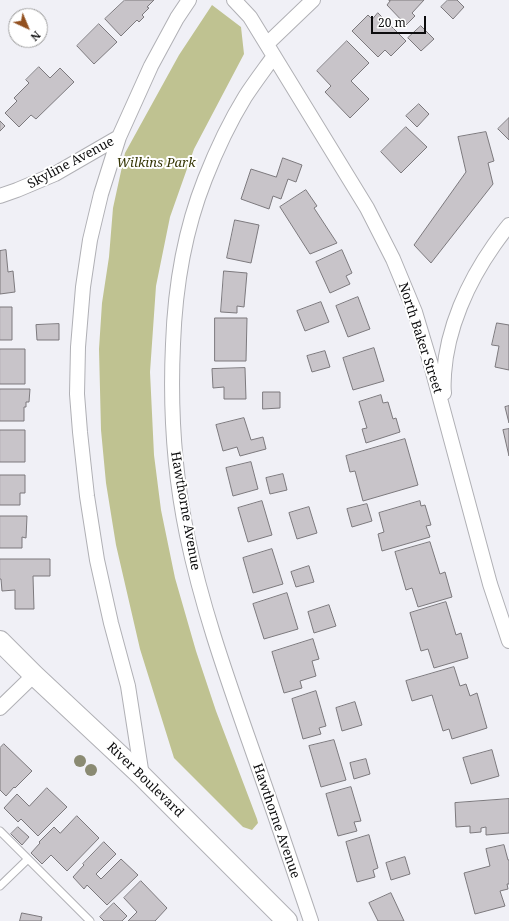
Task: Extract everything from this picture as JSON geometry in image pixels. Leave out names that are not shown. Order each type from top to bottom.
[{"type":"main road","name":"River Boulevard","points":[[0,641],[34,675],[142,776],[287,921]]},
{"type":"street","points":[[142,776],[128,686],[111,623],[97,560],[87,496],[80,432],[78,347],[84,280],[90,240],[101,194],[119,137],[151,66],[177,18],[190,0]]},
{"type":"street","name":"North Baker Street","points":[[234,0],[250,17],[368,208],[394,259],[415,312],[432,365],[490,584],[509,641]]},
{"type":"street","points":[[270,50],[313,0]]},
{"type":"street","name":"Hawthorne Avenue","points":[[270,50],[221,142],[204,180],[189,228],[180,270],[174,318],[172,372],[173,426],[179,487],[186,533],[199,586],[226,675],[311,921]]},
{"type":"street","name":"Skyline Avenue","points":[[0,196],[56,174],[119,137]]},
{"type":"street","points":[[449,432],[444,388],[445,360],[451,331],[465,294],[483,260],[509,225]]},
{"type":"street","points":[[0,708],[34,675]]},
{"type":"lane","points":[[0,831],[90,921]]},
{"type":"lane","points":[[0,886],[28,859]]},
{"type":"green space","name":"Wilkins Park","points":[[212,5],[241,27],[244,54],[194,149],[170,217],[156,286],[150,372],[154,455],[161,510],[175,578],[196,651],[216,711],[257,819],[258,823],[252,830],[243,827],[174,758],[140,649],[116,545],[106,483],[101,430],[99,349],[102,303],[109,257],[113,208],[125,153],[179,55]]},
{"type":"building","points":[[125,0],[154,0],[142,15],[144,17],[139,22],[137,20],[121,36],[105,19]]},
{"type":"building","points":[[389,0],[424,0],[412,13],[415,16],[406,25],[387,5],[390,1]]},
{"type":"building","points":[[448,0],[457,0],[464,7],[453,19],[441,7]]},
{"type":"building","points":[[378,13],[406,41],[391,56],[385,50],[378,57],[352,31],[368,15],[372,19]]},
{"type":"building","points":[[99,24],[117,42],[94,64],[77,46]]},
{"type":"building","points":[[421,26],[434,39],[421,51],[408,38]]},
{"type":"building","points":[[347,41],[369,63],[351,81],[369,99],[350,118],[325,92],[331,86],[317,71]]},
{"type":"building","points":[[39,67],[50,78],[60,68],[74,82],[36,119],[31,115],[19,127],[5,113],[17,101],[14,98],[29,83],[26,80]]},
{"type":"building","points":[[419,104],[429,114],[417,127],[406,116]]},
{"type":"building","points":[[509,118],[509,140],[498,129]]},
{"type":"building","points":[[0,121],[5,126],[0,131]]},
{"type":"building","points":[[406,127],[427,147],[401,173],[381,152]]},
{"type":"building","points":[[486,132],[494,161],[488,163],[493,184],[431,263],[414,245],[466,172],[458,137]]},
{"type":"building","points":[[283,158],[302,165],[296,182],[288,179],[281,199],[273,196],[269,209],[241,199],[251,169],[276,177]]},
{"type":"building","points":[[306,190],[317,206],[314,208],[337,243],[310,254],[280,207]]},
{"type":"building","points":[[235,220],[259,225],[251,263],[227,258]]},
{"type":"building","points":[[6,250],[8,272],[13,271],[15,292],[0,294],[0,251]]},
{"type":"building","points":[[342,250],[352,273],[346,276],[350,284],[330,293],[316,262]]},
{"type":"building","points":[[224,271],[247,273],[244,307],[237,306],[237,313],[221,312]]},
{"type":"building","points":[[358,297],[370,329],[348,337],[336,306]]},
{"type":"building","points":[[321,302],[329,322],[305,331],[297,311]]},
{"type":"building","points":[[0,307],[12,307],[12,340],[0,340]]},
{"type":"building","points":[[215,318],[247,318],[246,361],[215,361]]},
{"type":"building","points":[[497,323],[509,325],[509,370],[495,367],[499,346],[492,345]]},
{"type":"building","points":[[59,324],[59,340],[37,340],[36,325]]},
{"type":"building","points":[[374,348],[384,381],[353,390],[343,358]]},
{"type":"building","points":[[0,349],[25,349],[25,384],[0,384]]},
{"type":"building","points":[[325,351],[330,367],[312,372],[307,356]]},
{"type":"building","points":[[245,368],[246,399],[224,399],[224,387],[213,388],[212,369]]},
{"type":"building","points":[[0,389],[30,389],[29,402],[26,402],[26,407],[24,407],[24,421],[0,421]]},
{"type":"building","points":[[263,392],[280,392],[280,408],[263,409]]},
{"type":"building","points":[[381,395],[383,403],[388,402],[393,419],[396,418],[400,432],[366,443],[362,429],[367,428],[359,402]]},
{"type":"building","points":[[509,406],[509,423],[505,407]]},
{"type":"building","points":[[244,418],[251,440],[263,437],[266,449],[240,456],[237,447],[223,451],[216,425]]},
{"type":"building","points":[[509,429],[509,456],[503,430]]},
{"type":"building","points":[[0,430],[25,430],[25,462],[0,462]]},
{"type":"building","points":[[405,439],[418,485],[363,501],[355,471],[350,472],[346,456]]},
{"type":"building","points":[[251,462],[258,489],[233,496],[226,468]]},
{"type":"building","points":[[283,474],[287,490],[270,494],[266,478]]},
{"type":"building","points":[[0,475],[25,475],[25,493],[20,493],[20,505],[0,505]]},
{"type":"building","points":[[262,501],[272,535],[248,542],[238,508]]},
{"type":"building","points":[[420,501],[421,506],[425,505],[431,525],[426,526],[430,537],[382,551],[378,534],[384,532],[379,513]]},
{"type":"building","points":[[367,504],[372,521],[352,527],[347,509]]},
{"type":"building","points":[[309,507],[317,533],[297,539],[289,513]]},
{"type":"building","points":[[0,516],[27,516],[26,538],[22,537],[22,548],[0,548]]},
{"type":"building","points":[[430,542],[440,574],[445,572],[452,597],[418,607],[412,588],[406,590],[395,552]]},
{"type":"building","points":[[272,549],[283,584],[253,593],[243,558]]},
{"type":"building","points":[[0,559],[50,559],[50,576],[33,576],[34,609],[15,609],[15,590],[2,591],[0,579]]},
{"type":"building","points":[[309,566],[314,582],[296,587],[291,572]]},
{"type":"building","points":[[287,593],[298,629],[264,639],[253,604]]},
{"type":"building","points":[[446,602],[456,635],[461,633],[468,658],[434,668],[428,649],[421,651],[410,613]]},
{"type":"building","points":[[329,605],[336,626],[314,633],[308,612]]},
{"type":"building","points":[[313,639],[319,659],[312,661],[316,676],[300,681],[302,688],[284,693],[272,652]]},
{"type":"building","points":[[454,667],[460,686],[466,684],[470,696],[477,693],[487,728],[452,739],[449,729],[443,731],[432,695],[412,701],[406,681]]},
{"type":"building","points":[[316,691],[326,726],[319,728],[321,734],[303,739],[292,699]]},
{"type":"building","points":[[355,702],[362,725],[342,731],[336,708]]},
{"type":"building","points":[[334,740],[346,780],[321,787],[309,746]]},
{"type":"building","points":[[4,744],[32,771],[6,796],[0,790],[0,748]]},
{"type":"building","points":[[492,750],[499,776],[471,784],[463,758]]},
{"type":"building","points":[[366,759],[370,774],[354,779],[350,763]]},
{"type":"building","points":[[351,787],[361,821],[354,822],[357,831],[338,836],[326,794]]},
{"type":"building","points":[[47,788],[67,807],[38,836],[21,819],[18,822],[4,808],[17,794],[29,806]]},
{"type":"building","points":[[509,799],[509,833],[486,835],[486,827],[481,828],[481,832],[470,833],[470,826],[456,827],[455,803]]},
{"type":"building","points":[[77,816],[99,838],[67,871],[51,855],[42,864],[31,853],[40,843],[39,842],[54,827],[60,833]]},
{"type":"building","points":[[18,827],[29,837],[22,845],[11,834]]},
{"type":"building","points":[[369,835],[378,868],[373,870],[375,877],[357,882],[346,842]]},
{"type":"building","points":[[104,842],[116,854],[96,874],[101,879],[121,859],[138,875],[107,905],[87,885],[84,889],[73,877]]},
{"type":"building","points":[[504,845],[509,860],[509,884],[507,884],[508,889],[500,891],[505,906],[475,914],[464,873],[490,866],[486,849]]},
{"type":"building","points":[[405,857],[410,874],[391,880],[386,863]]},
{"type":"building","points":[[141,881],[167,908],[155,921],[128,921],[137,912],[124,898]]},
{"type":"building","points":[[391,893],[404,921],[378,921],[369,903]]},
{"type":"building","points":[[114,903],[127,916],[122,921],[104,921],[100,917]]},
{"type":"building","points":[[22,913],[42,917],[41,921],[20,921]]}]
